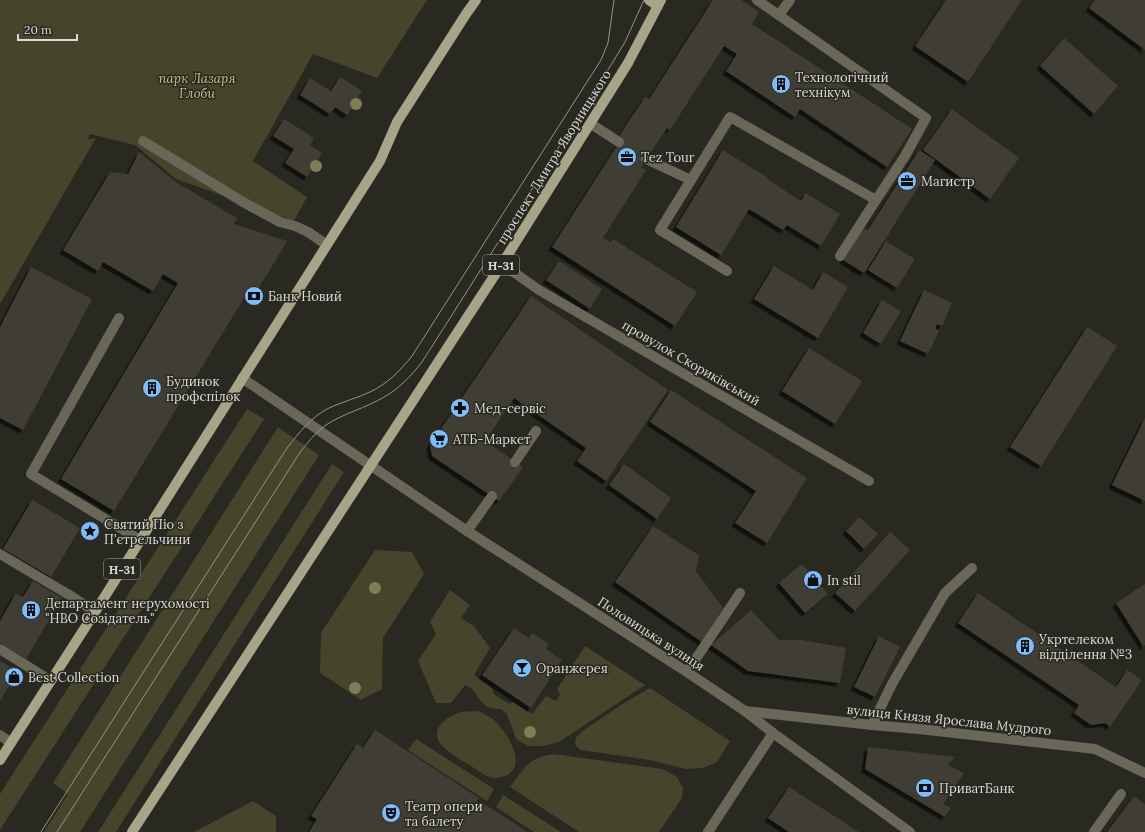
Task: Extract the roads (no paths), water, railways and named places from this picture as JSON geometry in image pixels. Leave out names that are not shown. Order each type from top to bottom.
[{"type":"main road","name":"Н-31","points":[[0,760],[380,161],[397,122],[476,0]]},
{"type":"main road","points":[[648,0],[659,3]]},
{"type":"main road","name":"проспект Дмитра Яворницького","points":[[132,832],[372,465],[591,124],[628,63],[659,3]]},
{"type":"street","points":[[757,0],[926,118],[905,156],[840,256]]},
{"type":"street","points":[[779,15],[790,0]]},
{"type":"street","points":[[727,271],[660,230],[730,117],[876,200]]},
{"type":"street","points":[[591,124],[619,142]]},
{"type":"street","points":[[143,141],[243,202],[280,222],[295,226],[308,232],[327,245]]},
{"type":"street","points":[[646,159],[691,180]]},
{"type":"street","name":"провулок Скориківський","points":[[502,264],[539,290],[869,481]]},
{"type":"street","points":[[119,318],[30,474],[140,540]]},
{"type":"street","points":[[242,378],[308,424],[372,465]]},
{"type":"street","points":[[515,462],[536,431]]},
{"type":"street","name":"Половицька вулиця","points":[[372,465],[467,531],[687,672],[745,711],[910,832]]},
{"type":"street","points":[[467,531],[492,496]]},
{"type":"street","points":[[0,554],[95,612]]},
{"type":"street","points":[[872,725],[892,684],[945,593],[972,568]]},
{"type":"street","points":[[687,672],[740,593]]},
{"type":"street","points":[[0,649],[51,681]]},
{"type":"street","name":"вулиця Князя Ярослава Мудрого","points":[[745,711],[1095,749],[1145,773]]},
{"type":"street","points":[[708,832],[773,733]]},
{"type":"street","points":[[0,735],[11,743]]},
{"type":"street","points":[[1094,832],[1121,794]]},
{"type":"tram line","points":[[41,832],[287,448],[317,416],[329,408],[376,389],[398,372],[412,356],[601,60],[608,43],[614,0]]},
{"type":"tram line","points":[[57,832],[305,446],[326,425],[340,417],[377,401],[395,390],[422,362],[611,65],[625,42],[644,0]]},
{"type":"place","name":"Технологічний технікум","points":[[781,84]]},
{"type":"place","name":"Tez Tour","points":[[627,157]]},
{"type":"place","name":"Магистр","points":[[907,181]]},
{"type":"place","name":"Банк Новий","points":[[254,296]]},
{"type":"place","name":"Будинок профспілок","points":[[152,388]]},
{"type":"place","name":"Мед-сервіс","points":[[460,408]]},
{"type":"place","name":"АТБ-Маркет","points":[[439,439]]},
{"type":"place","name":"Святий Піо з П'єтрельчини","points":[[90,531]]},
{"type":"place","name":"In stil","points":[[813,580]]},
{"type":"place","name":"Департамент нерухомості \"НВО Созідатель\"","points":[[31,610]]},
{"type":"place","name":"Укртелеком відділення №3","points":[[1025,646]]},
{"type":"place","name":"Оранжерея","points":[[522,668]]},
{"type":"place","name":"Best Collection","points":[[14,677]]},
{"type":"place","name":"ПриватБанк","points":[[925,788]]},
{"type":"place","name":"Театр опери та балету","points":[[391,813]]},
{"type":"park label","name":"парк Лазаря Глоби","points":[[197,86]]}]
